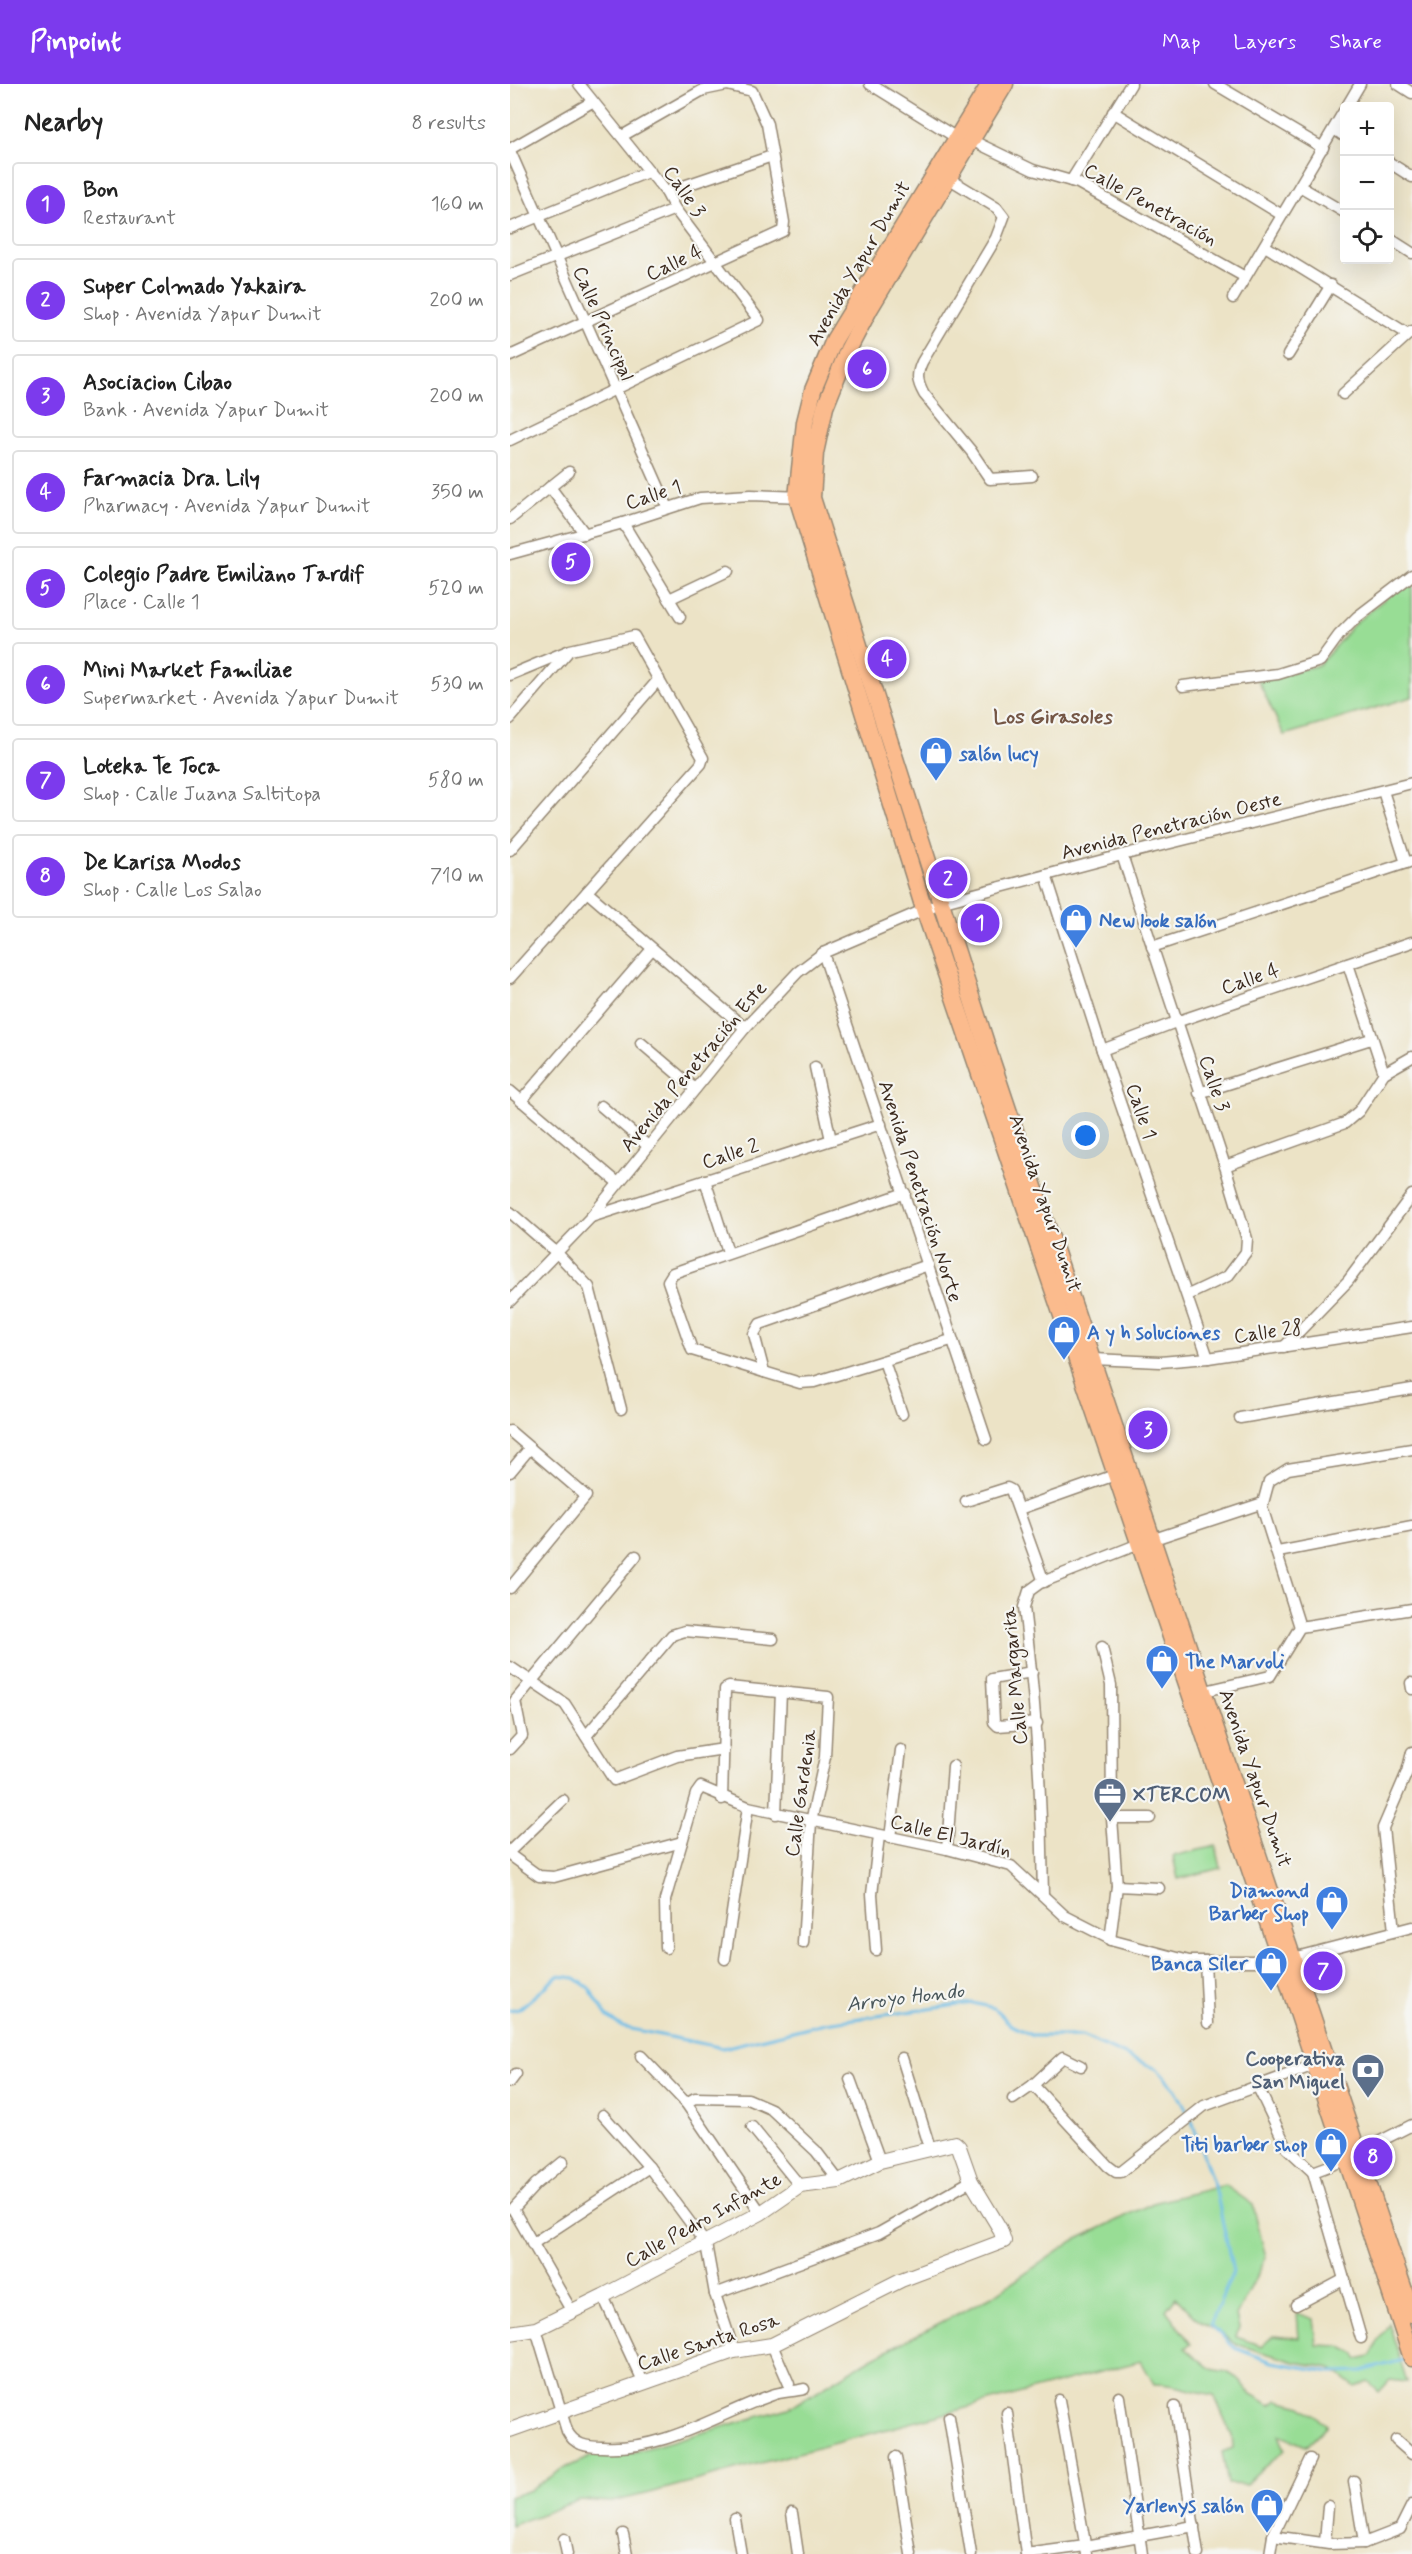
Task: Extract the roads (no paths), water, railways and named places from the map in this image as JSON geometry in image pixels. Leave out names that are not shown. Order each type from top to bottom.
[{"type":"main road","name":"Avenida Yapur Dumit","points":[[804,497],[825,407],[848,350],[870,308],[948,178],[990,84]]},
{"type":"main road","name":"Avenida Yapur Dumit","points":[[1005,84],[964,139],[834,340],[813,390],[805,422],[804,497],[932,906],[1115,1475],[1147,1541],[1205,1691],[1351,2157],[1406,2320],[1412,2358]]},
{"type":"main road","name":"Avenida Yapur Dumit","points":[[932,906],[1093,1359],[1147,1541],[1288,1959],[1314,2065],[1351,2157]]},
{"type":"street","name":"Calle 3","points":[[579,84],[650,171],[666,192],[675,209],[759,320],[614,389]]},
{"type":"street","name":"Calle Penetración","points":[[870,84],[964,139],[1032,170],[1071,180],[1245,277]]},
{"type":"street","points":[[1071,180],[1131,84]]},
{"type":"street","points":[[1215,84],[1323,148]]},
{"type":"street","points":[[1349,102],[1360,84]]},
{"type":"street","points":[[1398,84],[1412,93]]},
{"type":"street","points":[[622,136],[703,90],[727,85],[752,91],[764,113],[772,156],[666,192]]},
{"type":"street","points":[[510,150],[592,102]]},
{"type":"street","points":[[1113,112],[1282,215]]},
{"type":"street","points":[[1233,298],[1282,215],[1302,187],[1340,118]]},
{"type":"street","points":[[1334,129],[1340,133]]},
{"type":"street","name":"Calle Principal","points":[[510,150],[555,257],[668,508]]},
{"type":"street","name":"Calle 4","points":[[510,356],[585,324],[783,231],[772,156]]},
{"type":"street","points":[[1394,166],[1412,177]]},
{"type":"street","points":[[510,228],[650,171]]},
{"type":"street","points":[[948,178],[997,208],[1004,217],[996,238],[922,362],[917,373],[918,383],[990,479],[1032,476]]},
{"type":"street","points":[[1302,187],[1341,210]]},
{"type":"street","points":[[510,275],[675,209]]},
{"type":"street","points":[[1394,243],[1412,253]]},
{"type":"street","points":[[1265,246],[1410,333],[1343,393]]},
{"type":"street","points":[[1288,355],[1331,285]]},
{"type":"street","points":[[510,441],[614,389]]},
{"type":"street","points":[[510,519],[569,472]]},
{"type":"street","points":[[550,487],[585,534]]},
{"type":"street","name":"Calle 1","points":[[510,554],[624,523],[700,498],[804,497]]},
{"type":"street","points":[[624,523],[681,617]]},
{"type":"street","points":[[669,599],[728,571]]},
{"type":"street","points":[[1183,686],[1278,674],[1320,661],[1339,635],[1357,617],[1412,575]]},
{"type":"street","points":[[510,675],[570,650],[634,636],[703,758],[701,764],[510,978]]},
{"type":"street","points":[[510,719],[570,650]]},
{"type":"street","points":[[510,850],[658,679]]},
{"type":"street","name":"Avenida Penetración Oeste","points":[[932,906],[1122,855],[1412,783]]},
{"type":"street","points":[[1152,947],[1409,862],[1383,791]]},
{"type":"street","name":"Calle 3","points":[[1122,855],[1199,1094],[1226,1166],[1246,1239],[1246,1252],[1228,1276],[1188,1295]]},
{"type":"street","name":"Calle 1","points":[[1046,875],[1102,1050],[1208,1358]]},
{"type":"street","points":[[587,892],[745,1028]]},
{"type":"street","name":"Avenida Penetración Este","points":[[510,1301],[591,1217],[745,1028],[798,972],[823,953],[932,906]]},
{"type":"street","name":"Calle 4","points":[[1102,1050],[1176,1022],[1412,942]]},
{"type":"street","points":[[521,1101],[652,949]]},
{"type":"street","name":"Avenida Penetración Norte","points":[[823,953],[986,1439]]},
{"type":"street","points":[[1348,964],[1384,1073]]},
{"type":"street","points":[[1199,1094],[1371,1039]]},
{"type":"street","points":[[641,1043],[695,1089]]},
{"type":"street","points":[[1226,1166],[1345,1123],[1359,1111],[1384,1073],[1412,1057]]},
{"type":"street","points":[[815,1067],[831,1140]]},
{"type":"street","points":[[510,1091],[618,1183]]},
{"type":"street","points":[[601,1106],[648,1146]]},
{"type":"street","name":"Calle 2","points":[[591,1217],[881,1124]]},
{"type":"street","points":[[705,1180],[728,1252]]},
{"type":"street","points":[[905,1193],[728,1252],[673,1273],[668,1281],[692,1350],[806,1384],[951,1340]]},
{"type":"street","points":[[1284,1347],[1348,1281],[1412,1195]]},
{"type":"street","points":[[510,1212],[557,1253],[589,1287],[621,1409]]},
{"type":"street","points":[[764,1372],[754,1334],[760,1324],[927,1265]]},
{"type":"street","name":"Calle 28","points":[[1093,1359],[1160,1362],[1208,1358],[1412,1327]]},
{"type":"street","points":[[884,1361],[902,1414]]},
{"type":"street","points":[[1240,1418],[1412,1389]]},
{"type":"street","points":[[510,1431],[586,1496],[510,1588]]},
{"type":"street","points":[[510,1472],[530,1448]]},
{"type":"street","points":[[1205,1691],[1270,1676],[1300,1627],[1262,1507],[1269,1481],[1288,1469],[1412,1449]]},
{"type":"street","points":[[1019,1509],[1115,1475]]},
{"type":"street","points":[[966,1500],[1007,1488],[1013,1493],[1044,1582]]},
{"type":"street","name":"Calle Margarita","points":[[1043,1895],[1037,1723],[1025,1599],[1034,1587],[1044,1582],[1147,1541],[1263,1503]]},
{"type":"street","points":[[1278,1552],[1412,1526]]},
{"type":"street","points":[[510,1749],[522,1736],[516,1701],[636,1556]]},
{"type":"street","points":[[1300,1627],[1412,1609]]},
{"type":"street","points":[[586,1736],[672,1635],[685,1631],[773,1639]]},
{"type":"street","points":[[1102,1647],[1111,1685],[1112,1818],[1117,1886],[1110,1940]]},
{"type":"street","points":[[510,1667],[565,1704],[614,1780],[677,1756],[724,1749]]},
{"type":"street","points":[[1032,1672],[992,1679],[994,1722],[999,1726],[1037,1723]]},
{"type":"street","points":[[722,1799],[725,1689],[729,1687],[781,1692],[776,1814]]},
{"type":"street","name":"Calle Gardenia","points":[[781,1692],[828,1697],[825,1757],[811,1822],[803,1942]]},
{"type":"street","points":[[876,1950],[872,1894],[901,1749]]},
{"type":"street","points":[[1394,1931],[1383,1828],[1407,1772],[1412,1752]]},
{"type":"street","points":[[947,1849],[953,1766]]},
{"type":"street","name":"Calle El Jardín","points":[[682,1842],[700,1787],[722,1799],[748,1807],[947,1849],[1011,1866],[1065,1917],[1110,1940],[1189,1961],[1288,1959],[1412,1927]]},
{"type":"street","points":[[563,1800],[510,1853],[539,1876],[554,1877],[682,1842]]},
{"type":"street","points":[[725,1959],[748,1807]]},
{"type":"street","points":[[1112,1818],[1150,1818]]},
{"type":"street","points":[[666,1948],[665,1900],[682,1842]]},
{"type":"street","points":[[1117,1886],[1159,1888]]},
{"type":"street","points":[[1205,1961],[1208,2023]]},
{"type":"street","points":[[640,2056],[686,2103],[761,2213]]},
{"type":"street","points":[[1013,2098],[1033,2085],[1063,2057],[1081,2066]]},
{"type":"street","points":[[902,2058],[930,2148]]},
{"type":"street","points":[[1033,2085],[1116,2172],[1126,2169],[1200,2109],[1314,2065]]},
{"type":"street","points":[[850,2079],[880,2161]]},
{"type":"street","points":[[1258,2086],[1287,2148],[1313,2172],[1361,2338]]},
{"type":"street","points":[[686,2103],[694,2098],[748,2099],[771,2109],[816,2151],[840,2181]]},
{"type":"street","points":[[603,2115],[649,2167],[706,2244],[715,2294],[734,2351]]},
{"type":"street","points":[[1313,2172],[1351,2157],[1412,2125]]},
{"type":"street","points":[[752,2127],[800,2186]]},
{"type":"street","name":"Calle Pedro Infante","points":[[511,2329],[536,2329],[603,2296],[706,2244],[761,2213],[800,2186],[840,2181],[880,2161],[954,2143],[959,2147],[971,2181]]},
{"type":"street","points":[[563,2162],[536,2184],[512,2213],[571,2310]]},
{"type":"street","points":[[532,2244],[649,2167]]},
{"type":"street","points":[[715,2294],[879,2233],[971,2181]]},
{"type":"street","name":"Calle Santa Rosa","points":[[510,2430],[734,2351],[772,2344],[901,2280],[1004,2241],[971,2181]]},
{"type":"street","points":[[1296,2305],[1345,2279]]},
{"type":"street","points":[[603,2296],[643,2382]]},
{"type":"street","points":[[536,2329],[560,2413],[570,2438],[580,2444],[625,2448],[680,2435],[776,2393],[804,2389]]},
{"type":"street","points":[[772,2344],[789,2384]]},
{"type":"street","points":[[1119,2397],[1142,2554]]},
{"type":"street","points":[[1059,2400],[1086,2550]]},
{"type":"street","points":[[1175,2407],[1198,2554]]},
{"type":"street","points":[[1007,2412],[1026,2554],[1086,2550],[1138,2535],[1194,2526]]},
{"type":"street","points":[[949,2417],[972,2554]]},
{"type":"street","points":[[1396,2440],[1412,2454]]},
{"type":"street","points":[[896,2457],[911,2554]]},
{"type":"street","points":[[1270,2554],[1273,2536],[1310,2459]]},
{"type":"street","points":[[1354,2481],[1364,2543]]},
{"type":"street","points":[[1273,2536],[1328,2547],[1364,2543],[1400,2529],[1412,2505]]},
{"type":"street","points":[[1328,2506],[1328,2547]]},
{"type":"street","points":[[792,2513],[798,2554]]},
{"type":"street","points":[[735,2519],[741,2554]]},
{"type":"street","points":[[623,2534],[627,2554]]},
{"type":"street","points":[[564,2539],[567,2554]]},
{"type":"waterway","name":"Arroyo Hondo","points":[[510,2011],[519,2009],[558,1976],[575,1978],[589,1988],[607,2016],[622,2027],[723,2048],[825,2023],[973,2003],[994,2008],[1011,2025],[1033,2036],[1082,2036],[1157,2069],[1176,2090],[1188,2113]]},
{"type":"waterway","name":"Arroyo Hondo","points":[[1191,2119],[1217,2195],[1233,2272],[1210,2325],[1235,2348],[1272,2362],[1331,2372],[1362,2371],[1407,2359]]},
{"type":"place","name":"Mini Market Familiae","points":[[867,369]]},
{"type":"place","name":"Colegio Padre Emiliano Tardif","points":[[571,562]]},
{"type":"place","name":"Farmacia Dra. Lily","points":[[887,659]]},
{"type":"place","name":"salón lucy","points":[[936,782]]},
{"type":"place","name":"Super Colmado Yakaira","points":[[948,879]]},
{"type":"place","name":"Bon","points":[[980,923]]},
{"type":"place","name":"New look salón","points":[[1076,949]]},
{"type":"place","name":"A y h soluciones","points":[[1064,1361]]},
{"type":"place","name":"Asociacion Cibao","points":[[1148,1430]]},
{"type":"place","name":"The Marvoli","points":[[1162,1690]]},
{"type":"place","name":"XTERCOM","points":[[1110,1823]]},
{"type":"place","name":"Diamond Barber Shop","points":[[1332,1931]]},
{"type":"place","name":"Loteka Te Toca","points":[[1323,1971]]},
{"type":"place","name":"Banca Siler","points":[[1271,1992]]},
{"type":"place","name":"Cooperativa San Miguel","points":[[1368,2099]]},
{"type":"place","name":"De Karisa Modos","points":[[1373,2157]]},
{"type":"place","name":"Titi barber shop","points":[[1331,2173]]},
{"type":"place","name":"Yarlenys salón","points":[[1267,2534]]},
{"type":"district","name":"Los Girasoles","points":[[1053,716]]}]
